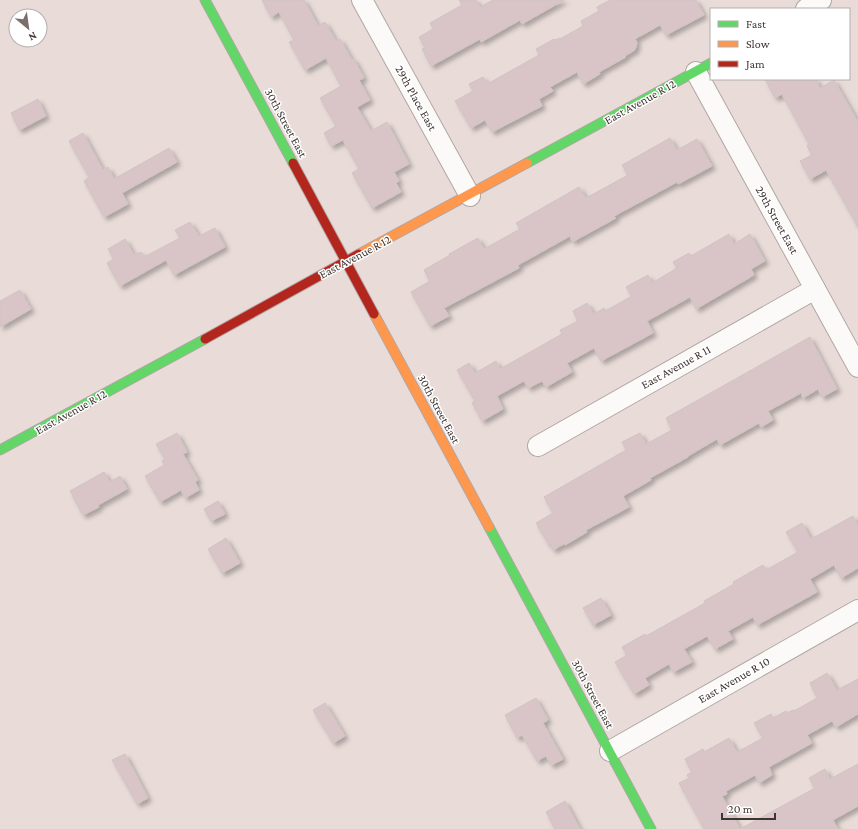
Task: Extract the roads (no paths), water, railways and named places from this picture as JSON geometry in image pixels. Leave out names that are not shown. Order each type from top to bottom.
[{"type":"street","name":"30th Street East","points":[[205,0],[652,829]]},
{"type":"street","points":[[808,8],[821,0]]},
{"type":"street","name":"29th Place East","points":[[368,2],[470,196]]},
{"type":"street","name":"East Avenue R 12","points":[[0,450],[346,261],[470,196],[703,68]]},
{"type":"street","name":"29th Street East","points":[[703,68],[815,289],[858,367]]},
{"type":"street","name":"East Avenue R 11","points":[[538,446],[815,289]]},
{"type":"street","name":"East Avenue R 10","points":[[610,751],[858,610]]}]
